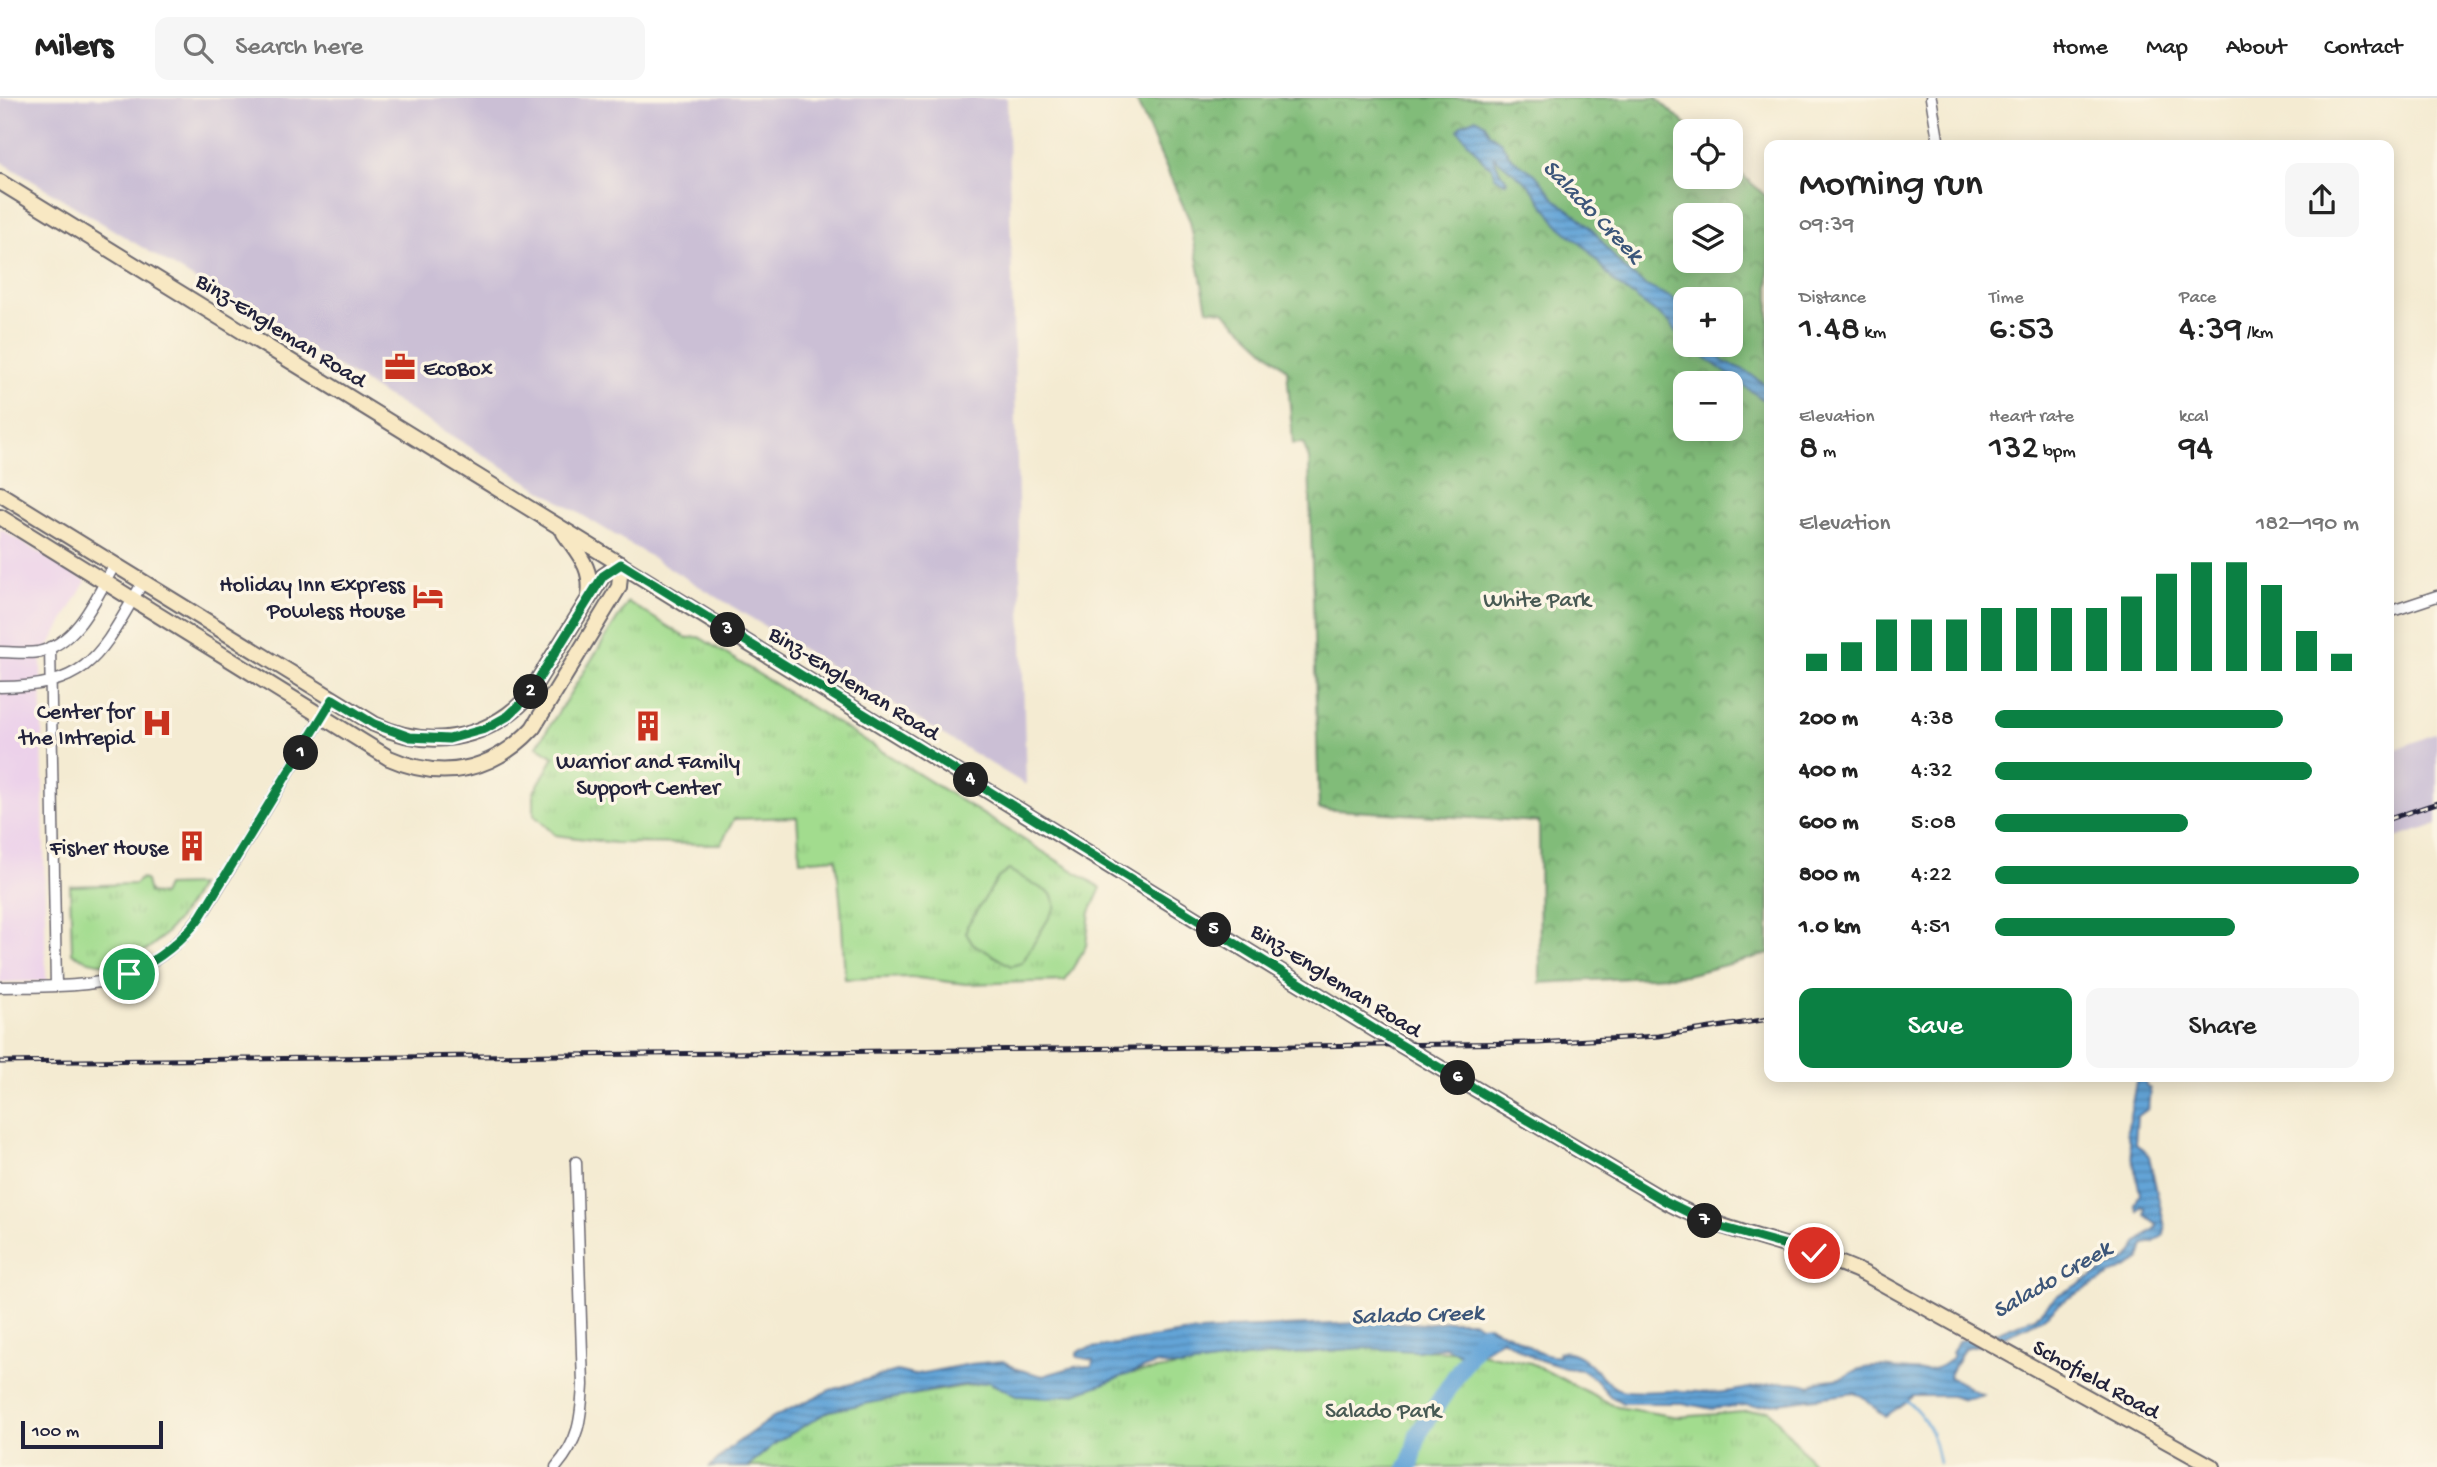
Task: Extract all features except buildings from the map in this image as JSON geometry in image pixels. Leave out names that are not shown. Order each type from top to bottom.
[{"type":"street","points":[[1931,98],[1939,140]]},
{"type":"street","name":"Binz-Engleman Road","points":[[0,182],[1390,1039],[1652,1193]]},
{"type":"street","points":[[0,494],[374,724],[410,737],[449,739],[485,729],[508,716],[526,699],[603,576],[621,564]]},
{"type":"street","points":[[0,517],[390,758],[412,767],[448,771],[486,763],[515,745],[540,718],[619,587],[621,564]]},
{"type":"street","points":[[559,526],[587,570],[591,580],[589,598]]},
{"type":"street","points":[[0,652],[37,652],[68,638],[77,628],[115,564]]},
{"type":"street","points":[[0,687],[31,687],[71,675],[96,656],[143,582]]},
{"type":"street","points":[[2394,610],[2437,596]]},
{"type":"street","points":[[50,647],[56,986]]},
{"type":"street","points":[[0,987],[94,984],[129,974],[145,966],[183,939],[205,910],[333,699]]},
{"type":"street","points":[[556,1467],[577,1436],[582,1404],[576,1162]]},
{"type":"street","name":"Schofield Road","points":[[1652,1193],[1714,1225],[1814,1253],[1865,1274],[2213,1467]]},
{"type":"shaded area","points":[[0,98],[1007,98],[1026,785],[0,161]]},
{"type":"shaded area","points":[[0,529],[86,581],[41,660],[46,981],[0,982]]},
{"type":"shaded area","points":[[2437,733],[2437,825],[2394,838],[2394,750]]},
{"type":"green space","name":"White Park","points":[[1135,98],[1656,98],[1680,119],[1673,119],[1673,189],[1743,189],[1743,176],[1764,195],[1764,955],[1686,975],[1540,983],[1539,822],[1319,809],[1309,459],[1303,443],[1293,444],[1287,370],[1223,311],[1207,309],[1190,221]]},
{"type":"green space","points":[[628,602],[687,638],[699,637],[1101,888],[1090,912],[1086,946],[1065,981],[966,984],[910,977],[845,979],[836,858],[800,861],[797,817],[734,819],[721,844],[615,843],[555,835],[534,815],[534,792],[554,757],[537,746]]},
{"type":"green space","points":[[1009,870],[1051,894],[1056,906],[1022,963],[1011,966],[972,943],[966,933],[967,926],[998,878]]},
{"type":"green space","points":[[141,878],[146,881],[149,893],[162,895],[166,886],[199,885],[177,920],[163,936],[130,959],[112,963],[92,962],[72,953],[70,886],[135,884]]},
{"type":"green space","name":"Salado Park","points":[[1362,1348],[1474,1352],[1531,1363],[1617,1407],[1678,1417],[1769,1410],[1816,1467],[747,1467],[777,1442],[829,1411],[870,1402],[989,1382],[1016,1396],[1075,1394],[1127,1374],[1244,1358]]},
{"type":"water","points":[[1476,118],[1485,124],[1489,133],[1501,142],[1511,158],[1535,174],[1556,200],[1579,217],[1623,268],[1646,286],[1673,299],[1673,327],[1615,283],[1586,248],[1559,226],[1529,185],[1493,156],[1507,180],[1506,183],[1495,177],[1492,168],[1458,130],[1461,125]]},
{"type":"water","points":[[1704,357],[1719,357],[1724,362],[1744,370],[1764,384],[1764,400],[1743,385],[1743,371],[1724,371]]},
{"type":"water","points":[[2136,1082],[2146,1082],[2150,1089],[2148,1109],[2137,1116],[2135,1143],[2149,1156],[2165,1227],[2164,1235],[2154,1242],[2144,1244],[2140,1260],[2066,1299],[2041,1319],[1997,1341],[1964,1348],[1949,1377],[1983,1395],[1964,1400],[1951,1396],[1913,1396],[1885,1417],[1862,1396],[1854,1393],[1712,1409],[1683,1403],[1623,1403],[1610,1396],[1595,1379],[1582,1370],[1565,1368],[1534,1358],[1502,1339],[1475,1356],[1460,1354],[1445,1347],[1417,1351],[1362,1348],[1244,1358],[1179,1367],[1156,1364],[1075,1394],[1049,1398],[1016,1396],[989,1382],[957,1386],[829,1411],[777,1442],[747,1467],[710,1467],[731,1447],[773,1417],[830,1390],[897,1371],[913,1375],[970,1364],[1003,1361],[1017,1369],[1043,1376],[1073,1367],[1092,1366],[1093,1360],[1077,1357],[1081,1350],[1181,1333],[1230,1328],[1473,1321],[1480,1326],[1489,1325],[1545,1355],[1559,1356],[1558,1352],[1568,1352],[1577,1355],[1614,1387],[1636,1392],[1718,1393],[1790,1382],[1810,1386],[1872,1367],[1933,1369],[1944,1365],[1953,1356],[1958,1341],[1996,1333],[2035,1317],[2058,1295],[2128,1258],[2137,1243],[2156,1228],[2157,1224],[2145,1215],[2146,1208],[2142,1206],[2138,1212],[2135,1205],[2140,1193],[2127,1132]]},
{"type":"waterway","name":"Salado Creek","points":[[1407,1467],[1411,1463],[1418,1434],[1483,1334]]},
{"type":"waterway","points":[[1906,1400],[1929,1428],[1939,1463]]},
{"type":"railway","points":[[2394,817],[2437,803]]},
{"type":"railway","points":[[0,1062],[1537,1043],[1659,1036],[1764,1020]]},
{"type":"place","name":"EcoBox","points":[[400,367]]},
{"type":"place","name":"Holiday Inn Express Powless House","points":[[428,596]]},
{"type":"place","name":"Center for the Intrepid","points":[[157,723]]},
{"type":"place","name":"Warrior and Family Support Center","points":[[648,726]]},
{"type":"place","name":"Fisher House","points":[[192,846]]},
{"type":"route","points":[[129,974],[166,953],[183,939],[200,917],[333,699],[386,730],[410,737],[449,739],[485,729],[508,716],[526,699],[603,576],[621,564],[1374,1029],[1667,1202],[1714,1225],[1814,1253]]}]
